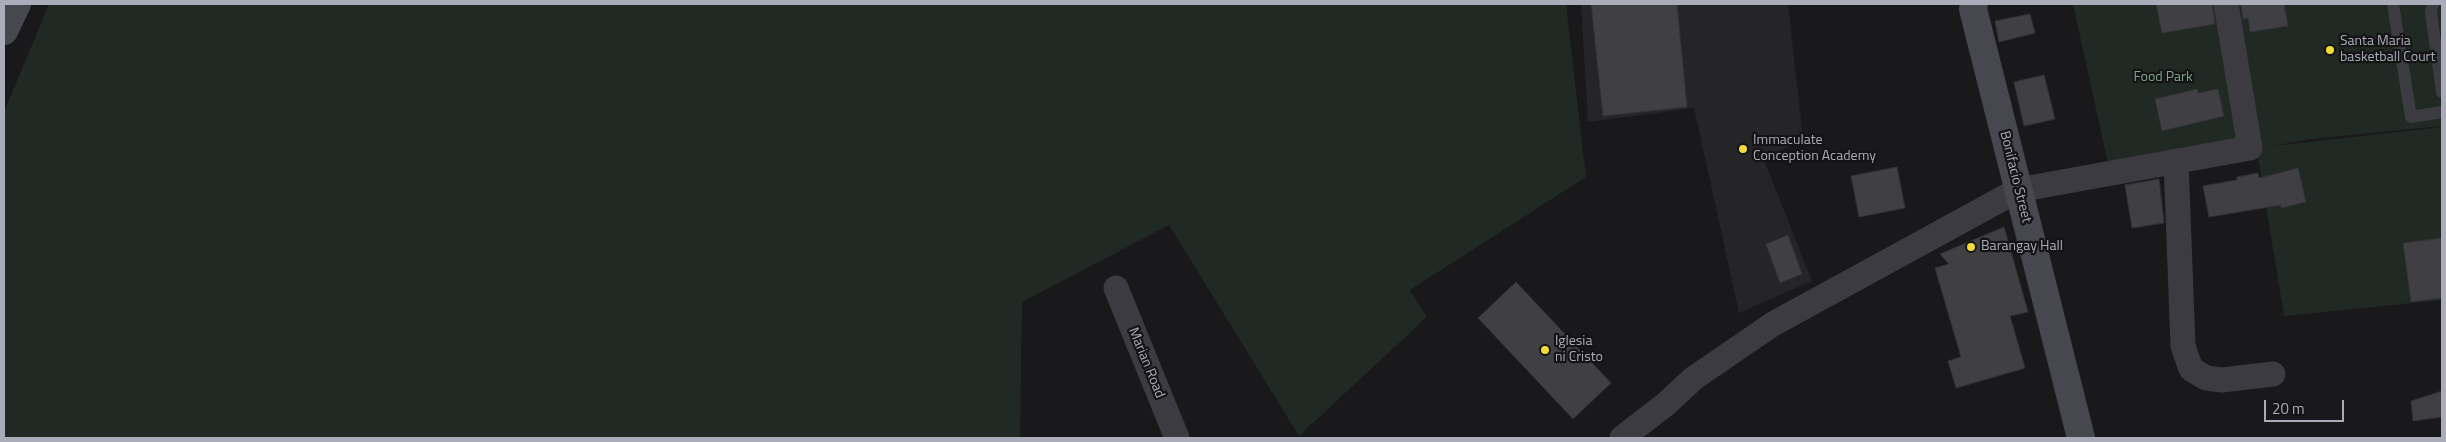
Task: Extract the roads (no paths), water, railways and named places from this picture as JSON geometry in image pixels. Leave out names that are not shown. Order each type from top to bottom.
[{"type":"street","points":[[4,32],[18,4]]},
{"type":"street","name":"Bonifacio Street","points":[[1974,4],[1973,9],[2081,438]]},
{"type":"street","points":[[1622,438],[1666,404],[1694,378],[1773,324],[2018,190],[2250,148],[2226,4]]},
{"type":"street","points":[[2176,162],[2182,346],[2191,369],[2206,378],[2222,380],[2273,374]]},
{"type":"street","name":"Marian Road","points":[[1116,288],[1171,437]]},
{"type":"lane","points":[[2393,4],[2411,117],[2442,112]]},
{"type":"lane","points":[[2433,4],[2431,12],[2442,92]]},
{"type":"place","name":"Santa Maria basketball Court","points":[[2330,50]]},
{"type":"place","name":"Immaculate Conception Academy","points":[[1743,149]]},
{"type":"place","name":"Barangay Hall","points":[[1971,247]]},
{"type":"place","name":"Iglesia ni Cristo","points":[[1545,350]]},
{"type":"park label","name":"Food Park","points":[[2163,78]]}]
